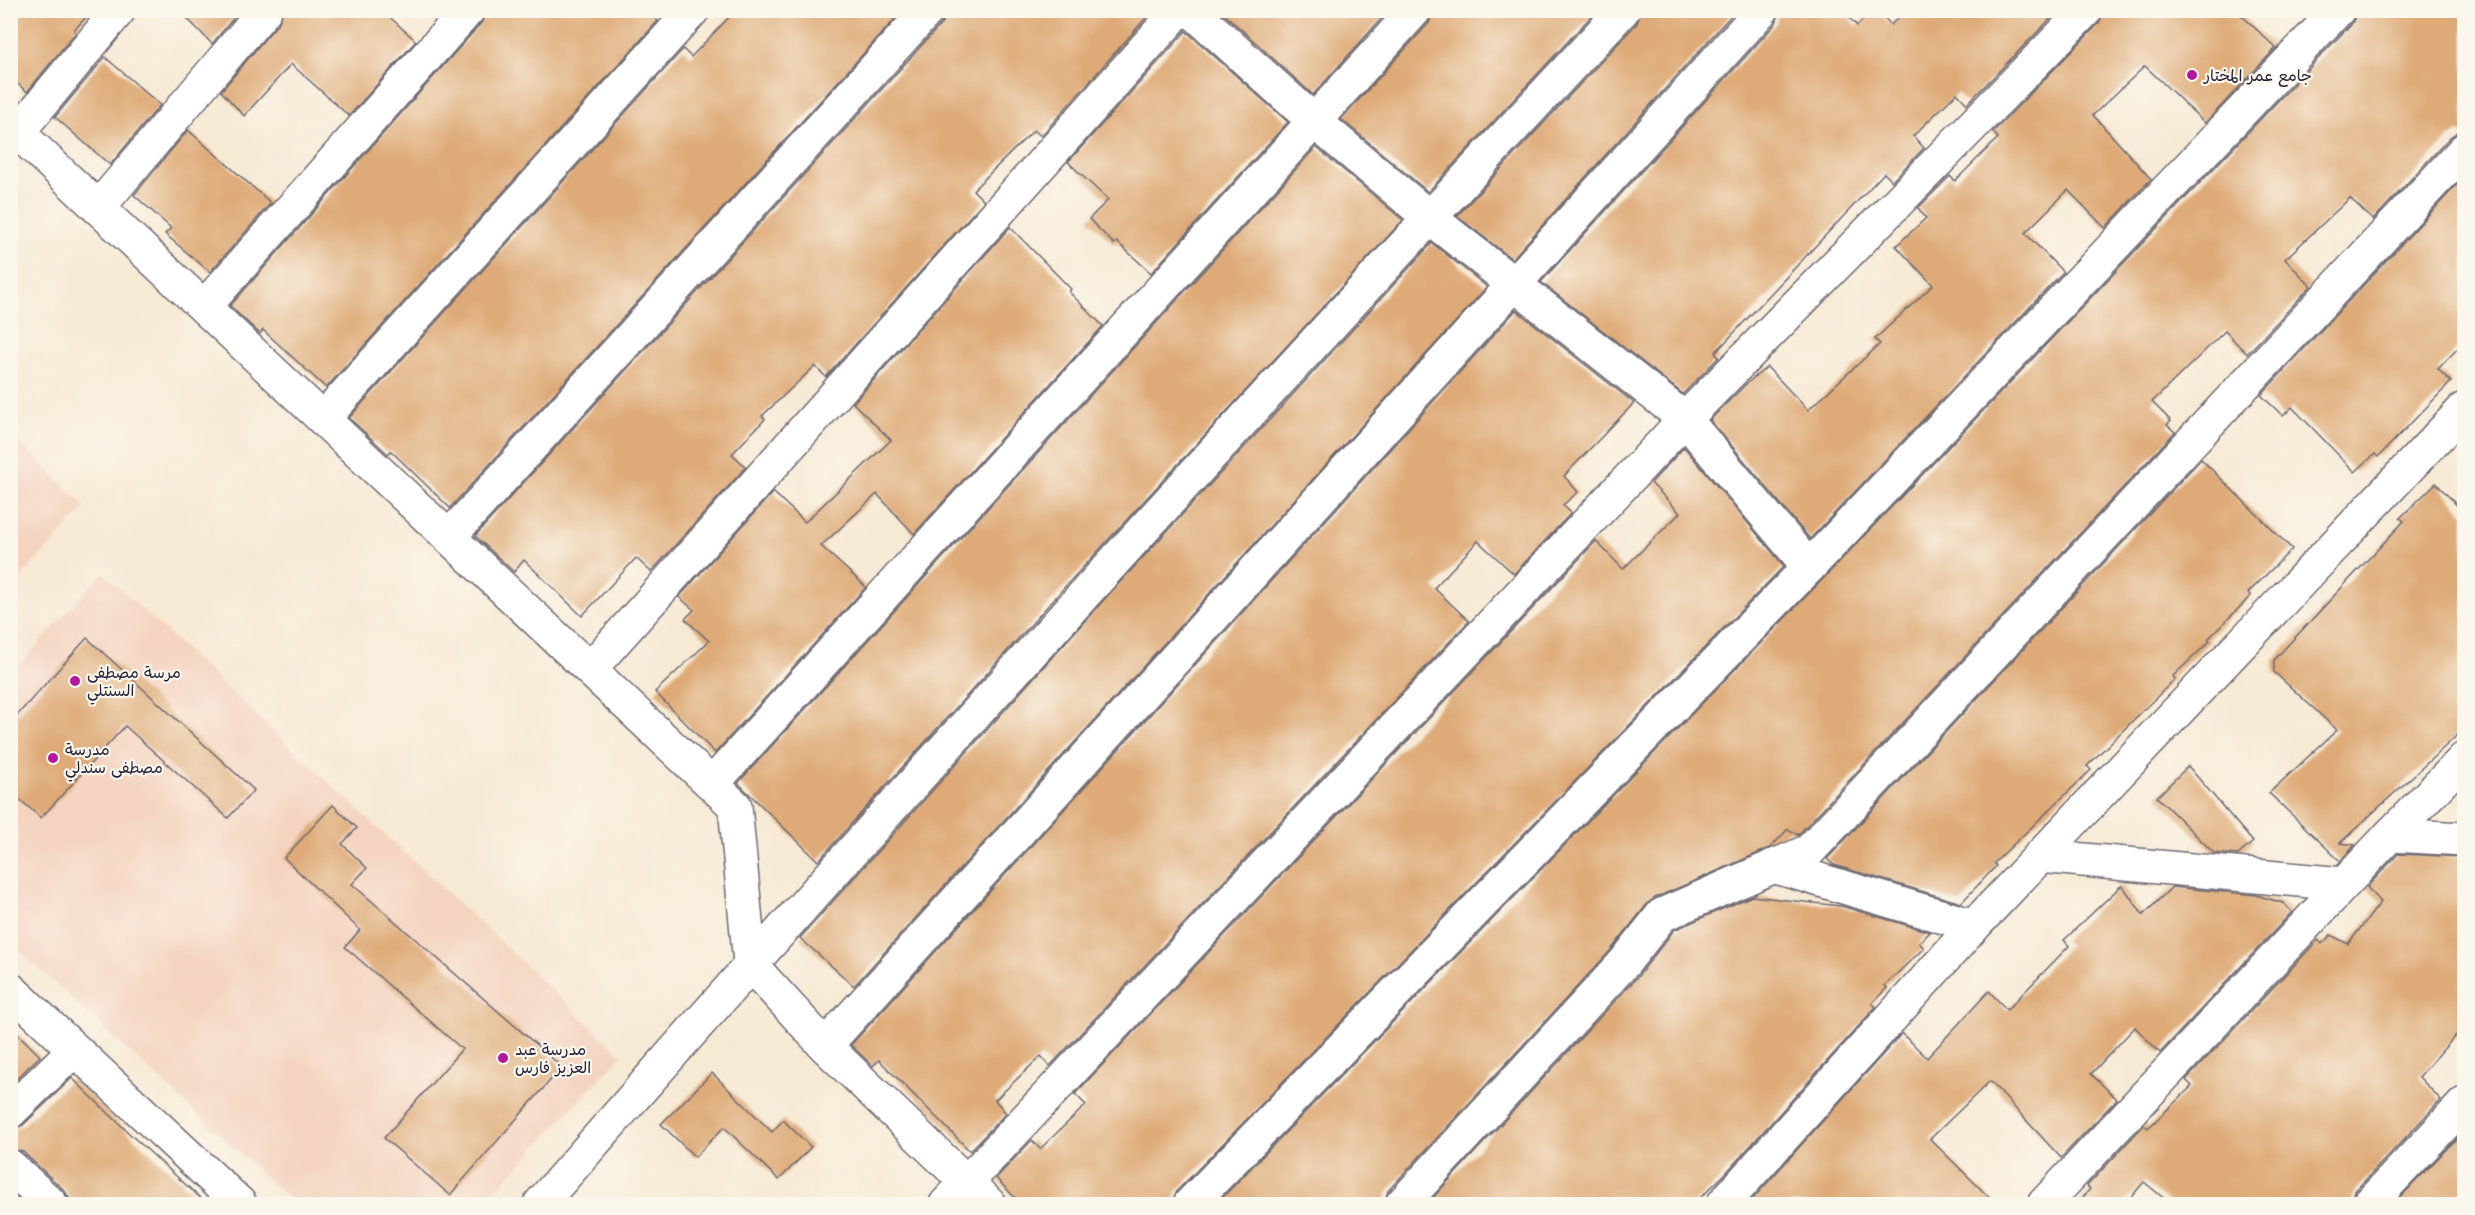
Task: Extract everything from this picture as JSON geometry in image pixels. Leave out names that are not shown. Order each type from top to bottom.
[{"type":"street","points":[[119,10],[14,128],[735,806],[750,964],[956,1193],[989,1204]]},
{"type":"street","points":[[98,208],[265,10]]},
{"type":"street","points":[[204,307],[468,10]]},
{"type":"street","points":[[323,419],[693,10]]},
{"type":"street","points":[[449,537],[928,10]]},
{"type":"street","points":[[590,669],[1179,10]]},
{"type":"street","points":[[1191,10],[1314,121],[1430,218],[1685,419],[1809,567]]},
{"type":"street","points":[[712,784],[1414,10]]},
{"type":"street","points":[[540,1204],[750,964],[1430,218],[1623,10]]},
{"type":"street","points":[[825,1046],[1762,10]]},
{"type":"street","points":[[1190,1204],[1809,567],[2338,10]]},
{"type":"street","points":[[956,1193],[1685,419],[2078,13]]},
{"type":"street","points":[[1402,1204],[1626,962],[1662,915],[1809,851],[2464,150]]},
{"type":"street","points":[[1723,1204],[1974,926],[2464,409]]},
{"type":"street","points":[[2044,1204],[2464,759]]},
{"type":"street","points":[[2390,835],[2464,838]]},
{"type":"street","points":[[2040,856],[2343,885]]},
{"type":"street","points":[[1773,866],[1974,926]]},
{"type":"street","points":[[10,989],[240,1204]]},
{"type":"street","points":[[10,1112],[74,1050]]},
{"type":"street","points":[[2369,1204],[2464,1104]]},
{"type":"street","points":[[10,1166],[51,1204]]},
{"type":"shaded area","points":[[10,433],[86,507],[11,588],[10,588]]},
{"type":"shaded area","points":[[103,573],[622,1055],[483,1204],[295,1204],[11,943],[10,675]]},
{"type":"building","points":[[10,10],[93,10],[74,30],[76,32],[27,92],[10,77]]},
{"type":"building","points":[[179,10],[240,10],[212,44]]},
{"type":"building","points":[[283,10],[382,10],[416,41],[349,116],[291,64],[244,116],[221,91],[279,22]]},
{"type":"building","points":[[486,10],[647,10],[658,21],[326,388],[263,330],[260,334],[230,306],[482,22]]},
{"type":"building","points":[[736,10],[885,10],[894,20],[450,508],[391,451],[388,454],[349,418],[683,49],[691,57]]},
{"type":"building","points":[[948,10],[1153,10],[1041,136],[1034,130],[973,190],[984,201],[826,377],[815,366],[762,416],[765,419],[732,454],[746,467],[651,572],[636,558],[582,616],[524,560],[514,572],[475,536],[942,23]]},
{"type":"building","points":[[1220,10],[1389,10],[1313,95]]},
{"type":"building","points":[[1433,10],[1597,10],[1428,192],[1341,119],[1429,23]]},
{"type":"building","points":[[1641,10],[1736,10],[1512,259],[1457,216],[1637,23]]},
{"type":"building","points":[[1780,10],[1842,10],[1857,26],[1873,10],[1877,10],[1891,25],[1905,10],[2059,10],[1967,104],[1957,93],[1913,136],[1924,148],[1892,181],[1884,173],[1715,353],[1719,357],[1683,394],[1541,282],[1776,23]]},
{"type":"building","points":[[2104,10],[2236,10],[2276,48],[2205,123],[2145,66],[2093,115],[2151,179],[2105,228],[2068,190],[2025,233],[2063,272],[1810,539],[1710,420],[1746,384],[1767,367],[1808,410],[1880,344],[1875,339],[1933,285],[1896,246],[1926,218],[1918,208],[1950,176],[1955,181],[1998,138],[1993,132],[2099,23]]},
{"type":"building","points":[[2358,10],[2464,10],[2464,132],[2458,132],[2450,137],[2373,220],[2350,198],[2285,259],[2311,286],[2247,354],[2225,331],[2152,402],[2171,421],[2167,425],[2175,432],[1798,835],[1788,829],[1770,848],[1648,903],[1611,950],[1388,1191],[1384,1204],[1216,1204],[1822,580],[2352,23]]},
{"type":"building","points":[[1186,31],[1288,122],[1151,273],[1117,242],[1114,244],[1089,219],[1108,200],[1068,162]]},
{"type":"building","points":[[105,57],[160,105],[110,165],[55,117]]},
{"type":"building","points":[[188,130],[271,203],[210,272],[165,234],[171,228],[134,195]]},
{"type":"building","points":[[1316,147],[1403,220],[1062,590],[818,861],[738,783]]},
{"type":"building","points":[[2464,177],[2464,342],[2438,369],[2451,382],[2378,457],[2375,454],[2355,472],[2292,407],[2283,416],[2261,395]]},
{"type":"building","points":[[1010,227],[1071,289],[1069,292],[1103,326],[914,534],[877,494],[821,546],[866,587],[715,753],[655,692],[709,641],[685,619],[694,610],[679,597],[773,492],[805,522],[891,440],[853,403]]},
{"type":"building","points":[[1432,243],[1487,287],[854,986],[800,938],[1090,615]]},
{"type":"building","points":[[1516,310],[1634,403],[1564,476],[1578,492],[1563,505],[1571,513],[1514,574],[1478,541],[1434,588],[1469,621],[1050,1066],[1041,1056],[995,1100],[1006,1113],[970,1151],[879,1060],[873,1066],[851,1045]]},
{"type":"building","points":[[1684,447],[1784,566],[1177,1191],[1172,1204],[1021,1204],[996,1178],[1032,1140],[1040,1149],[1086,1105],[1075,1094],[1596,541],[1623,569],[1680,513],[1651,483]]},
{"type":"building","points":[[2201,459],[2292,549],[2248,593],[2251,596],[2208,639],[2210,641],[2173,676],[2175,679],[2087,766],[2091,770],[1994,863],[1996,866],[1961,903],[1834,865],[1827,859]]},
{"type":"building","points":[[2436,483],[2464,513],[2464,729],[2340,843],[2355,845],[2340,861],[2269,793],[2337,730],[2274,672],[2274,660],[2404,521],[2400,518]]},
{"type":"building","name":"مدرسة مصطفى سندلي","points":[[87,638],[254,790],[228,818],[125,726],[41,818],[10,791],[10,723]]},
{"type":"building","points":[[2188,766],[2253,842],[2238,855],[2214,853],[2157,797]]},
{"type":"building","name":"مدرسة عبد العزيز فارس","points":[[333,805],[357,828],[342,844],[367,868],[352,884],[562,1067],[450,1195],[384,1138],[462,1049],[345,947],[360,930],[284,858]]},
{"type":"building","points":[[2398,854],[2464,857],[2464,1026],[2419,1077],[2441,1100],[2355,1191],[2351,1204],[2171,1204],[2144,1182],[2125,1204],[2077,1204],[2090,1189],[2087,1186],[2144,1125],[2148,1128],[2192,1086],[2186,1080],[2318,940],[2322,944],[2331,935],[2348,944],[2381,902],[2367,887]]},
{"type":"building","points":[[2122,885],[2143,915],[2172,887],[2256,895],[2283,903],[2292,912],[2160,1053],[2135,1027],[2091,1074],[2117,1099],[2061,1158],[1990,1081],[1930,1139],[1996,1204],[1753,1204],[1750,1202],[1902,1033],[1927,1058],[1989,991],[2007,1010],[2069,946],[2064,940]]},
{"type":"building","points":[[1752,896],[1841,906],[1930,932],[1919,943],[1924,948],[1885,985],[1887,988],[1872,1003],[1876,1007],[1724,1175],[1694,1204],[1427,1204],[1639,975],[1674,930]]},
{"type":"building","points":[[10,1026],[40,1056],[10,1085]]},
{"type":"building","points":[[712,1073],[772,1132],[783,1120],[811,1147],[779,1180],[724,1127],[695,1157],[661,1124]]},
{"type":"building","points":[[72,1078],[207,1204],[69,1204],[69,1198],[64,1190],[23,1152],[10,1148],[10,1130],[23,1125]]},
{"type":"building","points":[[2464,1131],[2464,1204],[2394,1204]]},
{"type":"building","points":[[10,1192],[24,1204],[10,1204]]},
{"type":"place","name":"جامع عمر المختار","points":[[2192,75]]},
{"type":"place","name":"مرسة مصطفى السنتلي","points":[[75,681]]},
{"type":"place","name":"مدرسة مصطفى سندلي","points":[[53,758]]},
{"type":"place","name":"مدرسة عبد العزيز فارس","points":[[503,1058]]}]
